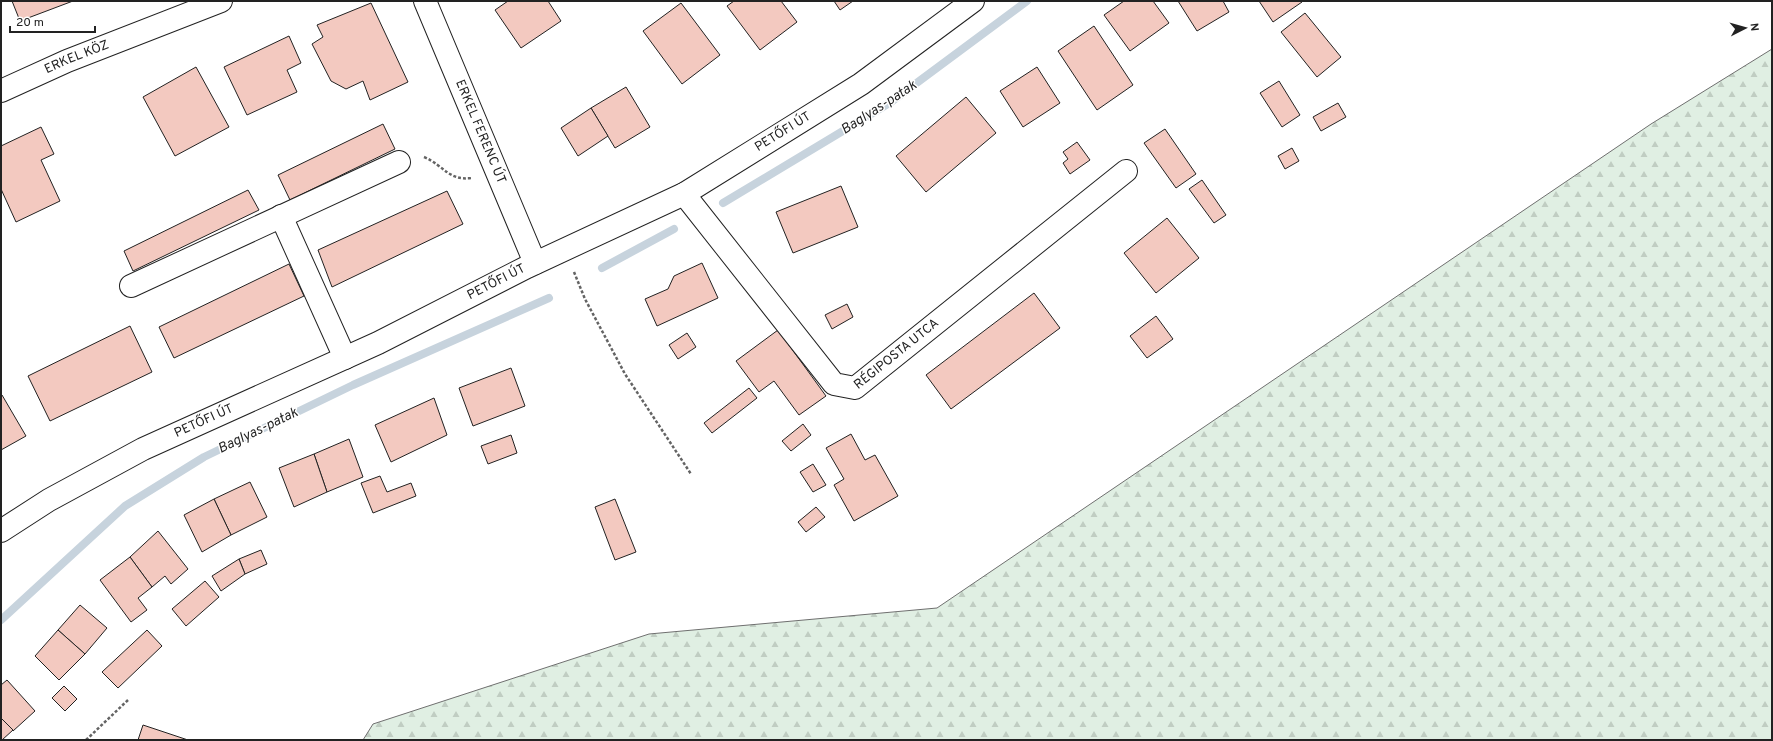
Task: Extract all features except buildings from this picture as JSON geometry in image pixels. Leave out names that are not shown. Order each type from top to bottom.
[{"type":"street","name":"ERKEL KÖZ","points":[[1,91],[67,61],[221,1]]},
{"type":"street","name":"ERKEL FERENC ÚT","points":[[425,1],[535,263]]},
{"type":"street","name":"PETŐFI ÚT","points":[[1,531],[49,500],[143,449],[378,343],[535,263],[684,194],[861,84],[973,1]]},
{"type":"street","points":[[131,286],[399,162]]},
{"type":"street","name":"RÉGIPOSTA UTCA","points":[[684,194],[834,384],[855,388],[1126,170]]},
{"type":"street","points":[[281,216],[345,358]]},
{"type":"path","points":[[399,162],[413,156],[422,156],[435,162],[455,178],[463,179],[474,178],[496,169]]},
{"type":"path","points":[[565,250],[586,299],[624,374],[691,474]]},
{"type":"path","points":[[86,740],[128,700]]},
{"type":"green space","points":[[1772,49],[1772,740],[363,740],[373,724],[649,634],[937,608],[1651,124]]},
{"type":"waterway","name":"Baglyas-patak","points":[[723,203],[891,102],[1027,1]]},
{"type":"waterway","name":"Baglyas-patak","points":[[602,268],[674,229]]},
{"type":"waterway","name":"Baglyas-patak","points":[[1,620],[125,506],[204,457],[353,385],[549,298]]}]
